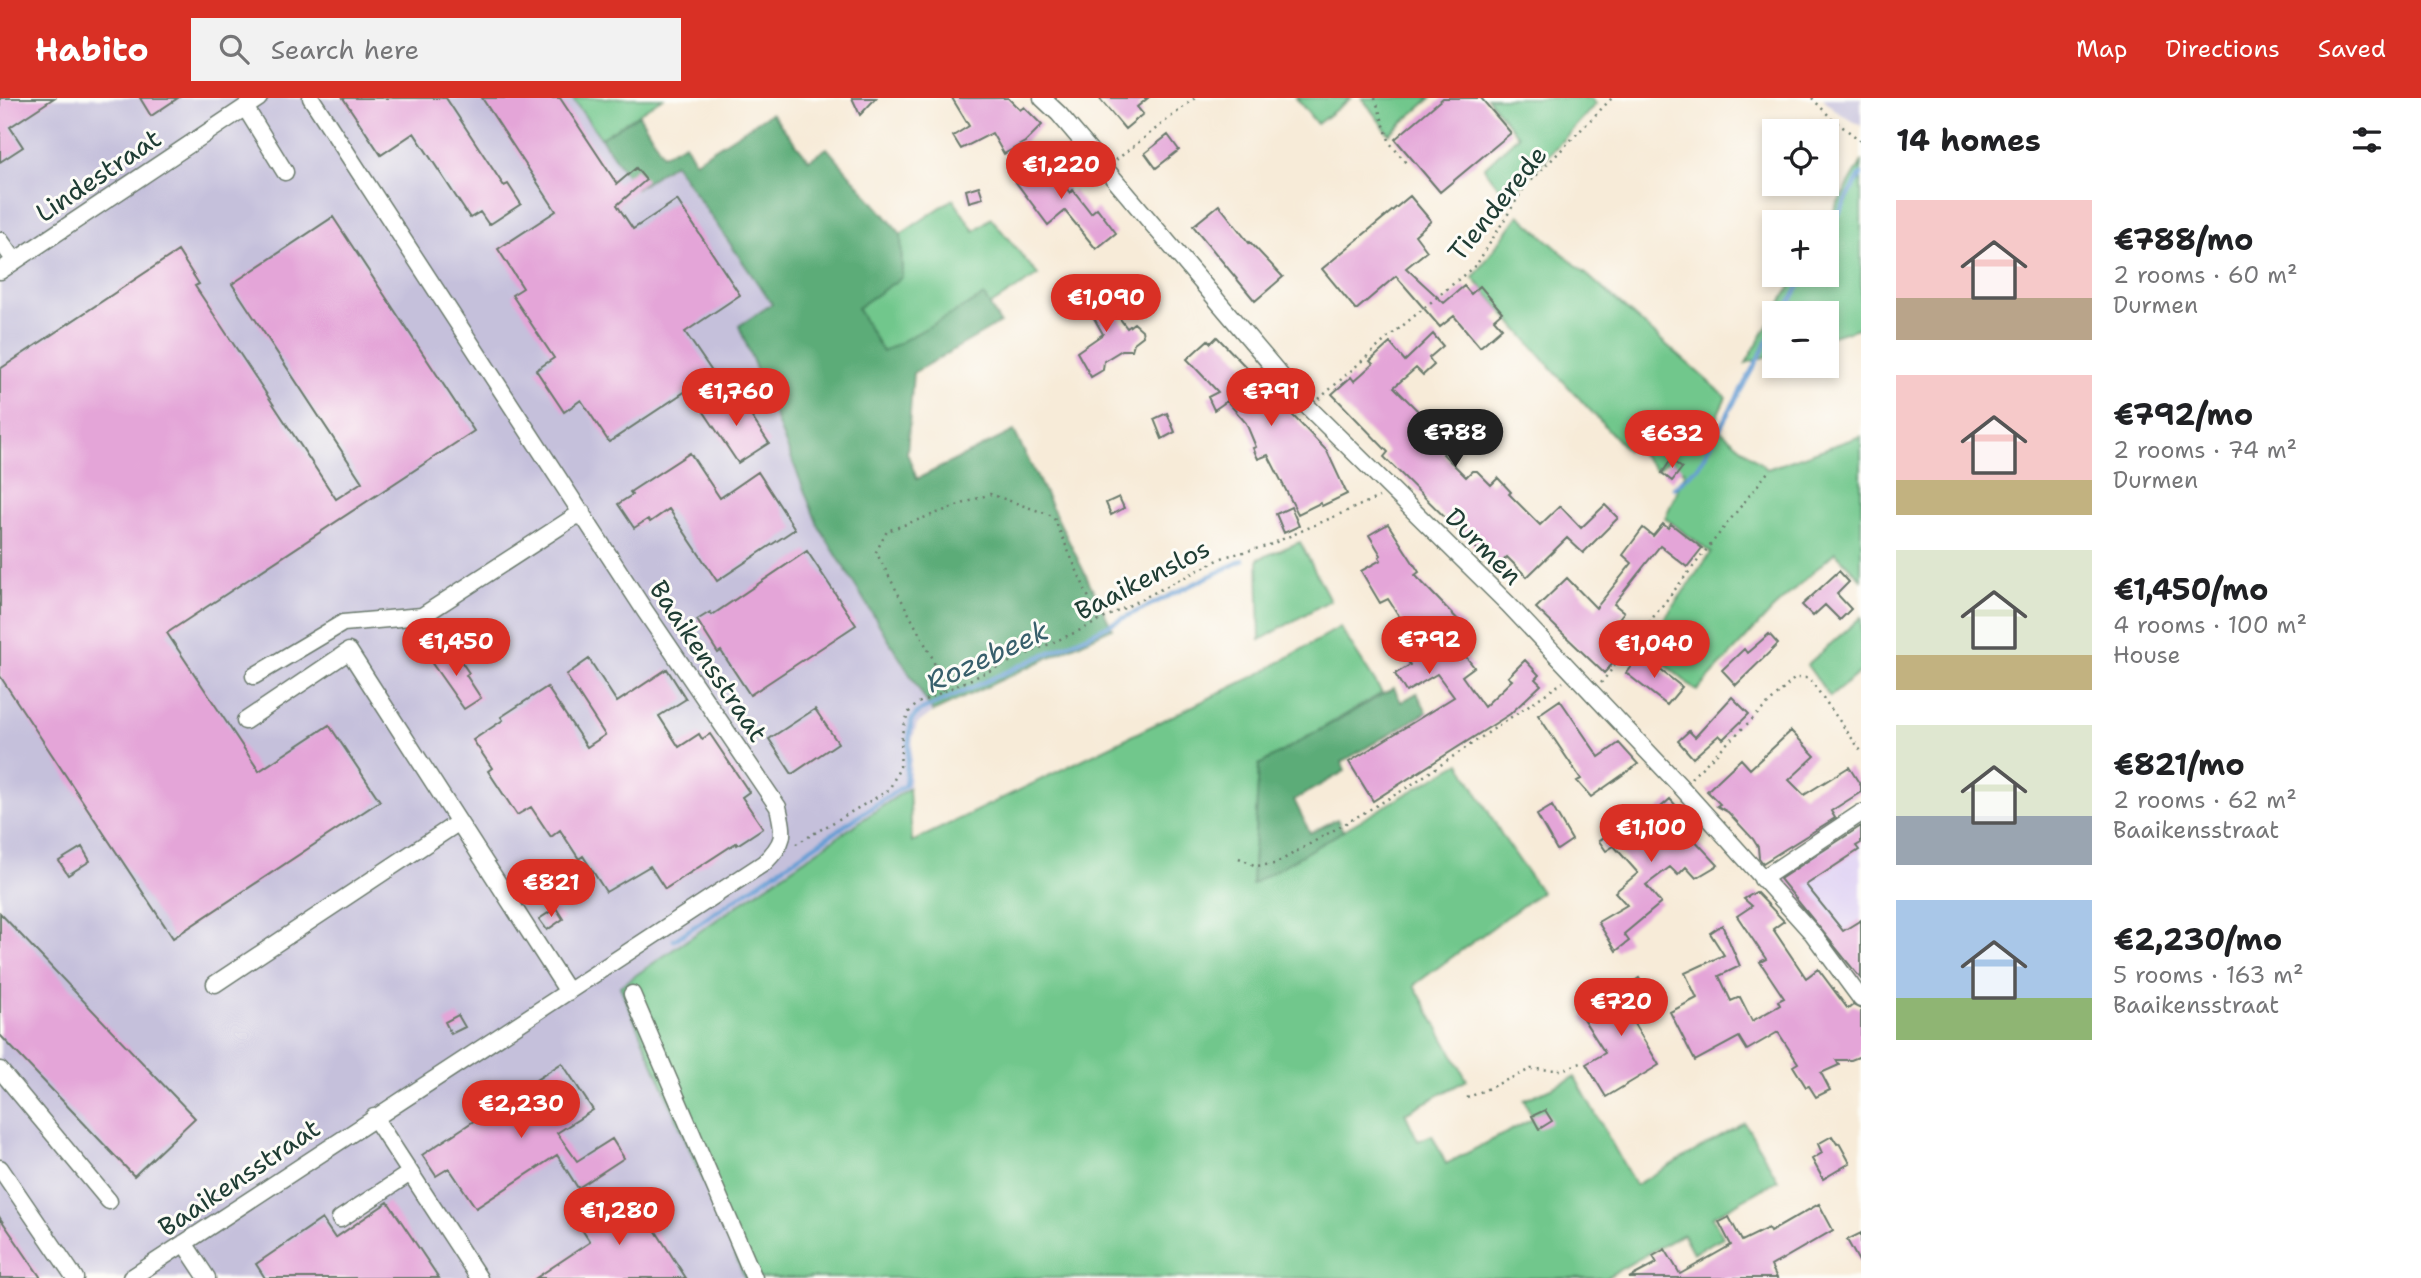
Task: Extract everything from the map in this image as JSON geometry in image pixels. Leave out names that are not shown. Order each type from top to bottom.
[{"type":"street","name":"Lindestraat","points":[[0,271],[259,98]]},
{"type":"street","name":"Baaikensstraat","points":[[131,1278],[764,863],[780,847],[783,827],[778,807],[645,611],[311,98]]},
{"type":"street","name":"Durmen","points":[[1042,98],[1059,114],[1309,408],[1508,604],[1681,788],[1813,934],[1861,999]]},
{"type":"street","points":[[245,107],[285,172]]},
{"type":"street","points":[[0,240],[15,261]]},
{"type":"street","points":[[254,676],[343,622],[422,616],[582,512]]},
{"type":"street","points":[[245,721],[349,651],[568,992]]},
{"type":"street","points":[[1762,879],[1861,813]]},
{"type":"street","points":[[215,984],[459,822]]},
{"type":"street","points":[[632,994],[754,1278]]},
{"type":"street","points":[[0,1070],[109,1201]]},
{"type":"street","points":[[374,1117],[479,1278]]},
{"type":"street","points":[[0,1168],[75,1278]]},
{"type":"street","points":[[340,1219],[410,1173]]},
{"type":"street","points":[[184,1243],[207,1278]]},
{"type":"path","points":[[1105,169],[1195,98]]},
{"type":"path","points":[[1375,98],[1390,143],[1406,163]]},
{"type":"path","name":"Tienderede","points":[[1309,408],[1476,264],[1524,188],[1612,98]]},
{"type":"path","points":[[1812,98],[1831,118],[1861,141]]},
{"type":"path","points":[[1593,694],[1768,472]]},
{"type":"path","name":"Baaikenslos","points":[[780,847],[792,846],[889,790],[900,766],[902,733],[908,713],[918,703],[1099,621],[1224,557],[1266,546],[1393,491]]},
{"type":"path","points":[[942,692],[933,659],[876,552],[887,531],[990,494],[1053,516],[1099,621]]},
{"type":"path","points":[[1239,858],[1256,866],[1275,864],[1405,789],[1574,674]]},
{"type":"path","points":[[1681,788],[1795,678],[1809,678],[1861,751]]},
{"type":"path","points":[[1467,1098],[1531,1069],[1561,1070],[1584,1062]]},
{"type":"shaded area","points":[[0,98],[572,98],[636,189],[674,162],[772,305],[740,326],[762,387],[818,525],[933,712],[917,724],[913,738],[909,788],[620,986],[745,1278],[0,1278]]},
{"type":"shaded area","points":[[1823,98],[1861,98],[1861,126],[1836,111]]},
{"type":"shaded area","points":[[1861,824],[1861,933],[1837,949],[1779,878]]},
{"type":"green space","points":[[572,98],[663,98],[601,138]]},
{"type":"green space","points":[[1296,98],[1351,98],[1317,124]]},
{"type":"green space","points":[[1362,98],[1431,98],[1389,134]]},
{"type":"green space","points":[[1487,98],[1591,98],[1596,104],[1508,199],[1484,168],[1518,136]]},
{"type":"green space","points":[[771,113],[809,160],[827,148],[901,234],[902,277],[857,308],[883,352],[984,296],[1000,323],[913,373],[907,453],[917,479],[1014,431],[1112,628],[933,712],[818,525],[739,326],[772,304],[674,163],[636,189],[601,138],[639,115],[663,155],[685,143],[695,161]]},
{"type":"green space","points":[[1861,163],[1861,327],[1839,334],[1839,301],[1782,301],[1790,287],[1839,287],[1839,210],[1834,210]]},
{"type":"green space","points":[[953,199],[974,231],[991,218],[1038,275],[989,306],[984,297],[883,352],[857,308],[902,277],[901,234]]},
{"type":"green space","points":[[1519,215],[1726,397],[1713,424],[1767,469],[1861,436],[1861,579],[1835,552],[1772,610],[1697,691],[1644,647],[1711,553],[1665,518],[1685,473],[1670,459],[1656,470],[1634,447],[1627,450],[1473,278]]},
{"type":"green space","points":[[1762,335],[1762,358],[1746,363]]},
{"type":"green space","points":[[1300,542],[1330,600],[1260,640],[1258,559]]},
{"type":"green space","points":[[1861,617],[1861,671],[1830,697],[1807,665]]},
{"type":"green space","points":[[1340,627],[1382,693],[1259,765],[1252,883],[1460,763],[1503,837],[1541,892],[1414,985],[1467,1080],[1405,1113],[1418,1141],[1432,1135],[1446,1164],[1533,1119],[1524,1100],[1575,1077],[1635,1185],[1745,1123],[1778,1180],[1712,1217],[1723,1237],[1693,1253],[1683,1234],[1605,1278],[745,1278],[620,986],[909,788],[912,842],[1261,673]]},
{"type":"green space","points":[[1394,688],[1401,702],[1417,693],[1427,712],[1342,762],[1345,771],[1294,800],[1310,833],[1337,819],[1343,831],[1252,884],[1259,765]]},
{"type":"building","points":[[0,98],[54,98],[10,127],[23,147],[0,162]]},
{"type":"building","points":[[140,98],[178,98],[151,116]]},
{"type":"building","points":[[343,98],[446,98],[504,186],[508,184],[521,204],[489,225],[480,212],[470,218],[414,133],[381,155]]},
{"type":"building","points":[[482,98],[560,98],[617,184],[636,168],[646,180],[617,205],[633,229],[677,200],[740,295],[685,332],[713,373],[609,442],[581,400],[564,412],[536,370],[554,358],[512,295],[523,288],[498,249],[556,211]]},
{"type":"building","points":[[852,98],[876,98],[860,115]]},
{"type":"building","points":[[952,98],[1008,98],[1020,110],[1024,107],[1042,125],[1025,142],[1004,154],[992,133],[961,149],[953,136],[969,126]]},
{"type":"building","points":[[1099,98],[1148,98],[1137,107],[1143,114],[1125,129]]},
{"type":"building","points":[[1443,98],[1481,98],[1511,133],[1440,192],[1395,139]]},
{"type":"building","points":[[1168,135],[1179,150],[1156,168],[1145,153]]},
{"type":"building","points":[[1041,154],[1070,193],[1073,190],[1091,213],[1097,208],[1116,233],[1096,249],[1065,211],[1048,225],[1012,177]]},
{"type":"building","points":[[979,186],[983,198],[969,202],[966,190]]},
{"type":"building","points":[[1410,196],[1431,221],[1415,235],[1427,251],[1406,268],[1444,303],[1464,286],[1471,294],[1480,286],[1502,312],[1494,319],[1502,328],[1480,347],[1454,316],[1440,327],[1396,276],[1356,310],[1322,269]]},
{"type":"building","points":[[1219,205],[1249,243],[1283,277],[1255,301],[1193,226]]},
{"type":"building","points":[[333,217],[474,431],[167,633],[259,771],[329,725],[380,801],[173,938],[0,676],[0,369],[178,251],[199,284],[195,286],[336,499],[362,482],[232,284]]},
{"type":"building","points":[[1097,288],[1127,328],[1134,323],[1142,330],[1143,336],[1134,343],[1132,350],[1122,350],[1104,361],[1103,370],[1091,377],[1077,352],[1103,334],[1082,297]]},
{"type":"building","points":[[1433,334],[1443,346],[1429,358],[1434,365],[1423,375],[1416,368],[1394,387],[1422,415],[1426,415],[1438,425],[1445,418],[1462,435],[1443,454],[1466,477],[1472,471],[1477,471],[1491,485],[1498,478],[1511,492],[1509,494],[1540,525],[1560,506],[1581,528],[1605,505],[1618,518],[1583,553],[1567,538],[1527,577],[1507,557],[1496,568],[1384,457],[1388,452],[1332,394],[1351,377],[1354,381],[1373,364],[1370,361],[1390,343],[1405,361]]},
{"type":"building","points":[[1217,337],[1327,451],[1347,494],[1298,514],[1268,455],[1258,459],[1246,423],[1227,401],[1214,410],[1208,397],[1218,392],[1187,359],[1208,340],[1211,343]]},
{"type":"building","points":[[735,392],[769,443],[738,463],[704,412]]},
{"type":"building","points":[[1167,413],[1175,432],[1162,439],[1154,419]]},
{"type":"building","points":[[690,453],[720,498],[758,472],[795,529],[717,581],[669,509],[650,522],[648,519],[634,528],[618,504],[632,495],[630,492]]},
{"type":"building","points":[[1671,460],[1682,468],[1672,481],[1662,473]]},
{"type":"building","points":[[1119,497],[1124,508],[1111,515],[1106,503]]},
{"type":"building","points":[[1291,507],[1299,526],[1284,533],[1276,514]]},
{"type":"building","points":[[1388,524],[1419,572],[1415,575],[1465,627],[1452,639],[1474,667],[1462,676],[1484,707],[1512,680],[1508,677],[1525,660],[1539,675],[1535,679],[1541,685],[1510,714],[1373,801],[1349,762],[1454,697],[1437,674],[1406,692],[1395,674],[1410,665],[1405,656],[1410,653],[1401,638],[1410,633],[1388,599],[1380,603],[1361,571],[1381,560],[1381,555],[1369,535]]},
{"type":"building","points":[[1663,524],[1668,528],[1671,524],[1702,548],[1687,567],[1660,546],[1614,604],[1624,612],[1616,622],[1625,629],[1609,648],[1619,657],[1604,673],[1536,608],[1567,578],[1596,608],[1632,563],[1623,555],[1643,528],[1653,536]]},
{"type":"building","points":[[807,551],[856,625],[750,695],[697,620],[710,612],[712,615]]},
{"type":"building","points":[[1839,571],[1849,582],[1837,594],[1851,609],[1840,620],[1825,605],[1813,616],[1802,605]]},
{"type":"building","points":[[1769,634],[1778,644],[1736,685],[1722,670],[1744,649],[1747,653]]},
{"type":"building","points":[[452,648],[469,673],[466,675],[481,698],[464,709],[431,662]]},
{"type":"building","points":[[1640,654],[1682,687],[1667,705],[1626,673]]},
{"type":"building","points":[[589,659],[617,702],[667,669],[686,699],[659,716],[679,747],[699,734],[702,739],[710,734],[749,792],[742,797],[763,828],[665,889],[650,866],[606,892],[583,856],[579,859],[560,830],[551,837],[531,807],[517,815],[488,771],[492,768],[473,740],[503,720],[501,717],[547,687],[587,747],[605,735],[566,675]]},
{"type":"building","points":[[1732,697],[1749,714],[1723,739],[1719,735],[1693,758],[1678,741],[1689,731],[1695,737]]},
{"type":"building","points":[[1560,700],[1599,757],[1619,743],[1638,764],[1591,797],[1577,781],[1581,779],[1538,715]]},
{"type":"building","points":[[815,709],[838,743],[792,774],[769,739]]},
{"type":"building","points":[[1791,731],[1815,756],[1789,780],[1804,795],[1849,767],[1861,786],[1861,792],[1831,811],[1835,818],[1763,863],[1753,839],[1728,812],[1717,806],[1720,804],[1707,791],[1741,759],[1750,769]]},
{"type":"building","points":[[1670,799],[1697,829],[1690,835],[1718,865],[1696,878],[1686,867],[1678,875],[1670,867],[1646,885],[1661,903],[1624,934],[1629,941],[1616,951],[1598,922],[1627,905],[1615,892],[1638,873],[1614,846],[1606,851],[1599,841],[1607,835],[1605,833],[1624,820],[1635,835]]},
{"type":"building","points":[[1552,806],[1572,840],[1557,850],[1537,815]]},
{"type":"building","points":[[1861,826],[1861,843],[1856,846],[1859,850],[1806,885],[1843,931],[1861,920],[1861,979],[1780,879]]},
{"type":"building","points":[[82,847],[90,861],[68,875],[59,861]]},
{"type":"building","points":[[1756,892],[1784,921],[1773,929],[1806,978],[1818,969],[1848,1009],[1853,1005],[1861,1009],[1861,1056],[1851,1060],[1836,1060],[1839,1065],[1821,1073],[1830,1090],[1816,1097],[1793,1066],[1798,1063],[1778,1032],[1747,1050],[1739,1037],[1695,1061],[1670,1012],[1697,998],[1685,973],[1724,955],[1710,933],[1722,925],[1740,966],[1719,976],[1731,1001],[1740,997],[1752,1021],[1780,1005],[1778,1001],[1784,998],[1760,962],[1766,959],[1737,916],[1752,906],[1744,899]]},
{"type":"building","points":[[556,908],[563,919],[547,930],[539,919]]},
{"type":"building","points":[[0,913],[195,1118],[134,1176],[0,1035]]},
{"type":"building","points":[[1639,978],[1658,1006],[1633,1022],[1659,1065],[1606,1097],[1586,1064],[1605,1053],[1582,1017]]},
{"type":"building","points":[[458,1015],[465,1027],[451,1034],[445,1022]]},
{"type":"building","points":[[562,1063],[593,1110],[557,1133],[577,1161],[612,1139],[624,1158],[578,1188],[557,1155],[476,1208],[449,1168],[436,1176],[422,1155]]},
{"type":"building","points":[[1545,1110],[1552,1121],[1539,1129],[1532,1116]]},
{"type":"building","points":[[1832,1136],[1850,1163],[1823,1179],[1812,1159],[1822,1153],[1818,1144]]},
{"type":"building","points":[[630,1191],[686,1278],[536,1278],[590,1242],[579,1225]]},
{"type":"building","points":[[388,1202],[439,1278],[265,1278],[256,1264],[322,1219],[335,1238]]},
{"type":"building","points":[[1819,1204],[1833,1230],[1771,1266],[1777,1278],[1629,1278],[1657,1263],[1653,1256],[1665,1249],[1680,1274],[1731,1245],[1719,1222],[1729,1217],[1742,1241],[1768,1228],[1770,1232]]},
{"type":"building","points":[[0,1218],[41,1278],[0,1278]]},
{"type":"building","points":[[1861,1233],[1861,1265],[1847,1240]]},
{"type":"waterway","name":"Rozebeek","points":[[1839,213],[1861,174]]},
{"type":"waterway","name":"Rozebeek","points":[[1791,301],[1798,287]]},
{"type":"waterway","name":"Rozebeek","points":[[1674,488],[1699,466],[1762,352]]},
{"type":"waterway","name":"Rozebeek","points":[[674,940],[905,785],[911,721],[918,712],[1084,637],[1243,560]]}]
